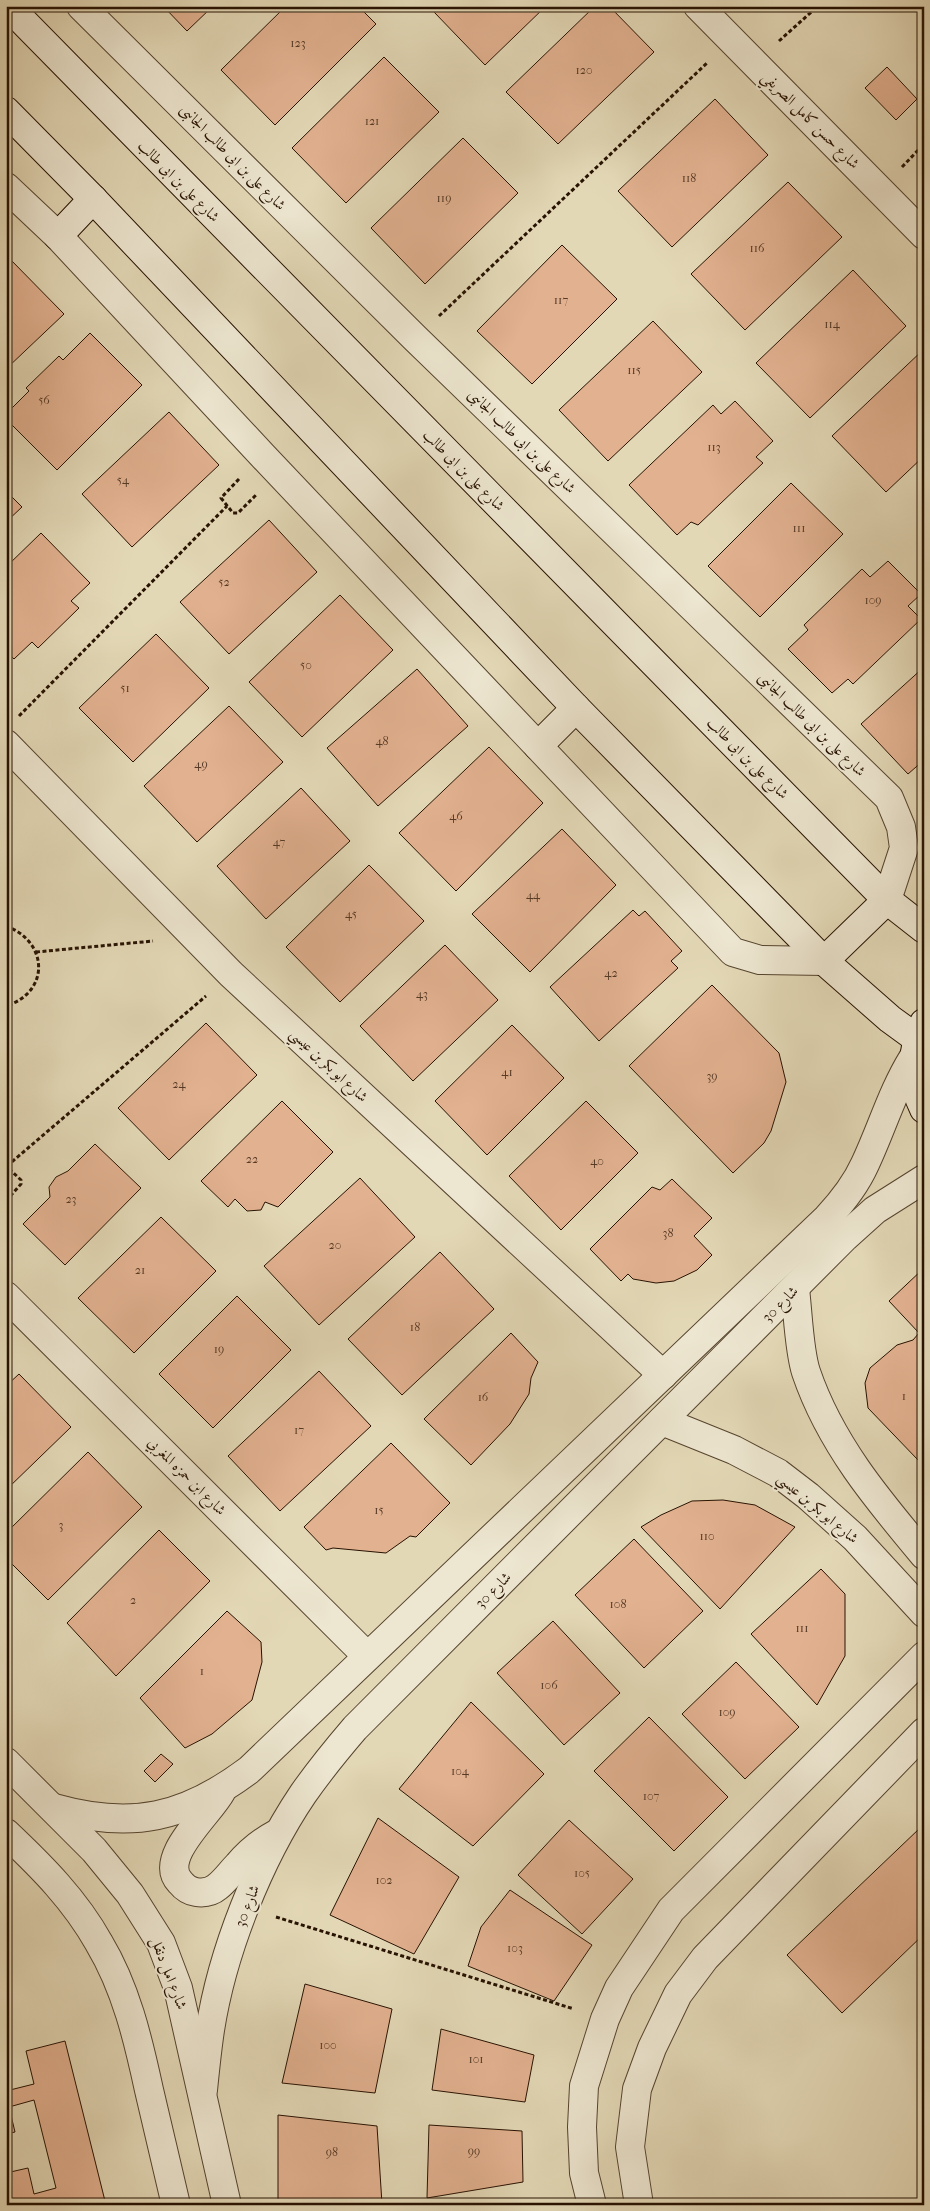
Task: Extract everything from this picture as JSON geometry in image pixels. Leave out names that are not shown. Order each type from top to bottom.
[{"type":"street","name":"شارع على بن ابى طالب","points":[[8,6],[887,900],[924,929]]},
{"type":"street","name":"شارع على بن ابى طالب الجانبى","points":[[81,6],[415,338],[889,798],[902,827],[904,848],[887,900]]},
{"type":"street","name":"شارع حسن كامل الصريفي","points":[[698,6],[924,235]]},
{"type":"street","points":[[6,111],[93,199],[576,708],[824,960],[890,1019],[918,1040],[915,1086],[924,1109]]},
{"type":"street","points":[[6,187],[58,236],[263,456],[733,952],[760,960],[824,960],[887,900]]},
{"type":"street","points":[[58,236],[93,199]]},
{"type":"street","points":[[538,746],[576,708]]},
{"type":"street","name":"شارع ابو بكر بن عيسي","points":[[10,733],[194,937],[231,974],[663,1375]]},
{"type":"street","name":"شارع 30","points":[[54,1808],[78,1815],[103,1819],[128,1819],[178,1810],[201,1801],[223,1789],[249,1770],[842,1202],[865,1166],[898,1081],[918,1040]]},
{"type":"street","name":"شارع 30","points":[[202,2092],[210,2029],[224,1967],[245,1907],[262,1868],[303,1794],[355,1728],[845,1237],[875,1210],[924,1179]]},
{"type":"street","points":[[795,1289],[806,1371],[823,1415],[872,1492],[924,1555]]},
{"type":"street","name":"شارع ابن حمزه المغربي","points":[[6,1296],[368,1656]]},
{"type":"street","name":"شارع ابو بكر بن عيسي","points":[[662,1421],[734,1450],[778,1473],[808,1496],[855,1538],[924,1614]]},
{"type":"street","points":[[592,2205],[584,2173],[582,2127],[584,2086],[605,2019],[618,1988],[671,1910],[924,1656]]},
{"type":"street","points":[[639,2205],[630,2147],[637,2089],[652,2048],[678,1994],[705,1958],[924,1732]]},
{"type":"street","name":"شارع امل دنقل","points":[[6,1762],[94,1850],[130,1894],[161,1943],[178,1988],[227,2205]]},
{"type":"street","points":[[223,1789],[216,1802],[178,1849],[174,1859],[173,1869],[177,1879],[184,1887],[200,1892],[216,1888],[250,1852],[281,1831]]},
{"type":"street","points":[[6,1833],[56,1882],[79,1911],[100,1943],[116,1976],[130,2012],[140,2049],[176,2205]]},
{"type":"path","points":[[754,63],[818,6]]},
{"type":"path","points":[[415,338],[731,40]]},
{"type":"path","points":[[10,733],[227,506]]},
{"type":"path","points":[[6,926],[25,935],[36,952],[39,964],[38,976],[32,988],[24,997],[6,1006]]},
{"type":"path","points":[[36,952],[194,937]]},
{"type":"path","points":[[6,1201],[21,1184],[21,1180],[6,1166],[231,974]]},
{"type":"path","points":[[245,1907],[605,2019]]},
{"type":"building","points":[[163,6],[213,6],[187,31]]},
{"type":"building","points":[[286,6],[358,6],[376,24],[275,125],[221,70]]},
{"type":"building","points":[[440,6],[546,6],[485,65],[434,12]]},
{"type":"building","points":[[595,6],[609,6],[654,52],[558,144],[506,92]]},
{"type":"building","points":[[384,57],[439,112],[346,203],[292,148]]},
{"type":"building","points":[[887,67],[917,99],[896,120],[865,88]]},
{"type":"building","points":[[715,99],[768,155],[672,247],[618,191]]},
{"type":"building","points":[[463,138],[518,193],[425,284],[371,228]]},
{"type":"building","points":[[788,182],[842,237],[745,330],[691,274]]},
{"type":"building","points":[[562,245],[617,299],[532,384],[477,331]]},
{"type":"building","points":[[8,257],[64,314],[6,369],[6,258]]},
{"type":"building","points":[[853,270],[906,326],[810,418],[756,363]]},
{"type":"building","points":[[653,321],[702,372],[608,461],[559,410]]},
{"type":"building","points":[[90,333],[142,385],[57,470],[6,419],[6,414],[29,391],[26,388],[59,356],[63,360]]},
{"type":"building","points":[[924,349],[924,456],[886,492],[832,436]]},
{"type":"building","points":[[735,401],[773,441],[756,457],[763,463],[698,525],[691,522],[677,535],[629,485],[713,405],[721,414]]},
{"type":"building","points":[[169,412],[219,465],[132,547],[82,494]]},
{"type":"building","points":[[791,483],[843,534],[760,617],[708,566]]},
{"type":"building","points":[[6,491],[22,507],[6,522]]},
{"type":"building","points":[[269,520],[317,572],[229,654],[180,602]]},
{"type":"building","points":[[41,533],[90,583],[71,601],[79,608],[38,648],[32,642],[14,659],[6,651],[6,567]]},
{"type":"building","points":[[888,561],[921,594],[908,606],[921,619],[853,684],[848,679],[832,693],[788,649],[808,630],[804,625],[862,569],[870,577]]},
{"type":"building","points":[[340,595],[393,650],[302,737],[249,682]]},
{"type":"building","points":[[156,634],[209,688],[133,762],[79,708]]},
{"type":"building","points":[[924,667],[924,760],[908,774],[861,724]]},
{"type":"building","points":[[417,669],[468,726],[378,806],[327,748]]},
{"type":"building","points":[[229,706],[283,762],[197,842],[144,786]]},
{"type":"building","points":[[489,747],[543,803],[456,891],[399,833]]},
{"type":"building","points":[[301,788],[350,841],[266,919],[217,866]]},
{"type":"building","points":[[562,829],[616,885],[530,972],[472,914]]},
{"type":"building","points":[[369,865],[424,921],[340,1002],[286,947]]},
{"type":"building","points":[[633,910],[639,916],[645,911],[682,951],[671,961],[678,968],[599,1041],[550,987]]},
{"type":"building","points":[[445,945],[498,1000],[413,1081],[360,1026]]},
{"type":"building","points":[[712,985],[779,1053],[786,1082],[771,1131],[764,1143],[733,1173],[629,1066]]},
{"type":"building","points":[[206,1023],[257,1075],[169,1160],[118,1108]]},
{"type":"building","points":[[512,1025],[564,1078],[487,1155],[435,1101]]},
{"type":"building","points":[[282,1101],[333,1152],[278,1207],[265,1202],[261,1210],[247,1211],[235,1199],[228,1207],[201,1181]]},
{"type":"building","points":[[586,1101],[638,1153],[561,1230],[509,1176]]},
{"type":"building","points":[[95,1144],[141,1188],[65,1265],[23,1224],[50,1197],[49,1187],[56,1177],[68,1171]]},
{"type":"building","points":[[360,1178],[415,1237],[319,1325],[264,1266]]},
{"type":"building","points":[[672,1179],[712,1218],[694,1236],[712,1255],[697,1270],[674,1281],[656,1283],[633,1279],[628,1274],[621,1281],[590,1249],[652,1187],[660,1190]]},
{"type":"building","points":[[161,1217],[216,1271],[134,1353],[78,1298]]},
{"type":"building","points":[[440,1252],[494,1309],[402,1395],[348,1339]]},
{"type":"building","points":[[924,1268],[924,1455],[918,1460],[868,1408],[865,1383],[870,1368],[897,1345],[913,1340],[919,1333],[889,1301]]},
{"type":"building","points":[[237,1296],[291,1350],[213,1428],[159,1374]]},
{"type":"building","points":[[511,1333],[538,1362],[531,1378],[529,1394],[510,1424],[471,1465],[424,1419]]},
{"type":"building","points":[[319,1371],[371,1426],[280,1511],[228,1456]]},
{"type":"building","points":[[19,1374],[71,1427],[6,1490],[6,1386]]},
{"type":"building","points":[[391,1443],[450,1503],[416,1537],[410,1536],[386,1553],[333,1548],[326,1550],[304,1527]]},
{"type":"building","points":[[88,1452],[142,1507],[48,1600],[6,1558],[6,1533]]},
{"type":"building","points":[[723,1500],[755,1505],[795,1527],[720,1609],[641,1527],[661,1515],[692,1501]]},
{"type":"building","points":[[159,1530],[210,1581],[116,1676],[67,1623]]},
{"type":"building","points":[[634,1539],[703,1611],[644,1668],[575,1595]]},
{"type":"building","points":[[821,1569],[845,1594],[845,1656],[817,1705],[751,1634]]},
{"type":"building","points":[[227,1611],[261,1642],[262,1662],[252,1700],[212,1734],[185,1748],[140,1698]]},
{"type":"building","points":[[553,1621],[620,1693],[564,1745],[497,1673]]},
{"type":"building","points":[[736,1662],[799,1727],[745,1779],[682,1714]]},
{"type":"building","points":[[471,1702],[544,1774],[473,1846],[399,1789]]},
{"type":"building","points":[[649,1717],[728,1797],[674,1851],[594,1771]]},
{"type":"building","points":[[161,1754],[173,1764],[155,1782],[144,1771]]},
{"type":"building","points":[[378,1818],[459,1877],[414,1954],[330,1915]]},
{"type":"building","points":[[569,1820],[633,1879],[582,1934],[518,1875]]},
{"type":"building","points":[[920,1828],[924,1832],[924,1934],[842,2013],[787,1955]]},
{"type":"building","points":[[510,1890],[592,1945],[554,2001],[468,1966],[481,1927]]},
{"type":"building","points":[[305,1984],[392,2009],[375,2093],[282,2083]]},
{"type":"building","points":[[441,2029],[534,2055],[525,2102],[432,2090]]},
{"type":"building","points":[[65,2041],[106,2205],[6,2205],[6,2173],[28,2168],[34,2194],[56,2188],[34,2100],[9,2107],[15,2132],[6,2134],[6,2091],[34,2084],[26,2051]]},
{"type":"building","points":[[278,2115],[377,2126],[382,2204],[278,2205]]},
{"type":"building","points":[[429,2125],[522,2131],[523,2182],[427,2198]]}]
